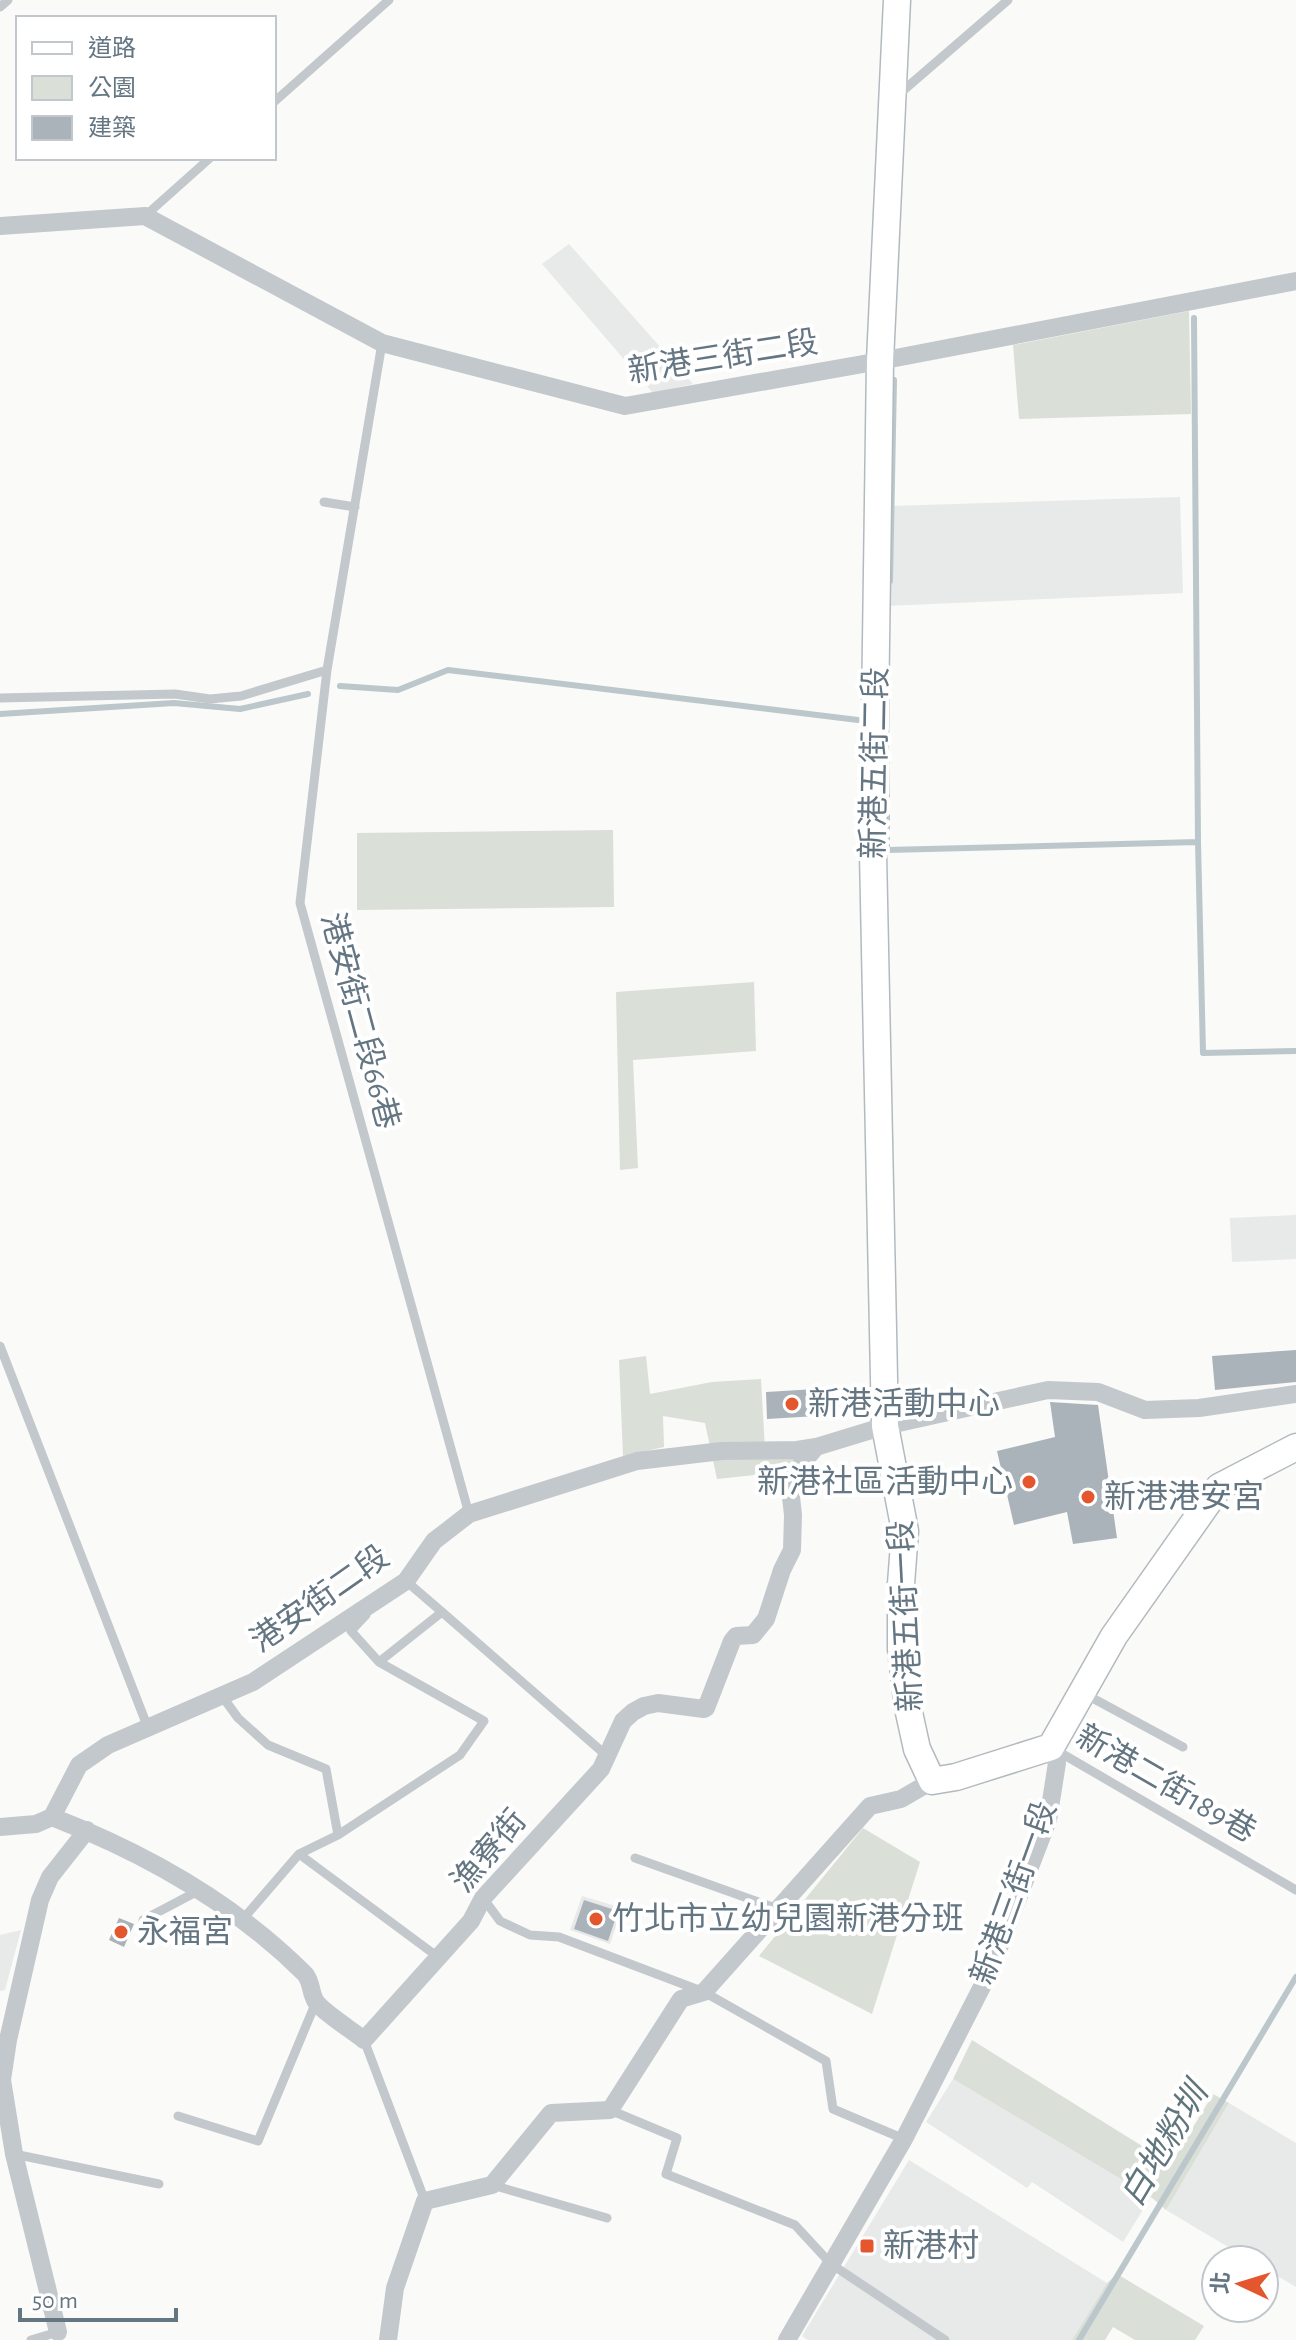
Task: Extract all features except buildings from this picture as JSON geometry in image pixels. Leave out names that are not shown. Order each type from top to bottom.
[{"type":"street","name":"新港五街二段","points":[[885,1426],[873,853],[880,361],[897,0]]},
{"type":"street","name":"新港三街二段","points":[[145,216],[382,343],[625,406],[880,361],[1296,281]]},
{"type":"street","points":[[0,226],[145,216]]},
{"type":"street","name":"港安街二段","points":[[52,1817],[79,1765],[108,1745],[253,1682],[406,1581],[434,1541],[469,1514],[637,1461],[722,1451],[816,1447],[885,1426],[1048,1390],[1098,1392],[1145,1410],[1199,1408],[1296,1394]]},
{"type":"street","name":"新港五街一段","points":[[885,1426],[905,1531],[901,1649],[908,1708],[917,1749],[932,1781]]},
{"type":"street","name":"漁寮街","points":[[364,2040],[471,1921],[483,1898],[601,1769],[623,1721],[644,1706],[658,1703],[706,1708],[732,1641],[736,1636],[753,1635],[762,1626],[792,1550],[793,1515],[789,1479],[816,1447]]},
{"type":"street","points":[[388,2340],[395,2288],[425,2201],[492,2185],[551,2113],[610,2110],[681,1999],[704,1992],[870,1806],[901,1799],[932,1781],[956,1777],[1051,1747],[1114,1636],[1219,1487],[1296,1447]]},
{"type":"street","name":"新港三街一段","points":[[787,2340],[904,2139],[990,1971],[1048,1820],[1057,1763],[1051,1747]]},
{"type":"street","points":[[0,1827],[36,1824],[52,1817],[87,1830],[201,1890],[243,1919],[308,1977],[316,2002],[364,2040]]},
{"type":"street","points":[[58,2332],[14,2154],[2,2080],[11,2024],[40,1900],[50,1877],[87,1830]]},
{"type":"lane","points":[[0,7],[8,0]]},
{"type":"lane","points":[[276,100],[389,0]]},
{"type":"lane","points":[[893,100],[1008,0]]},
{"type":"lane","points":[[145,216],[208,160]]},
{"type":"lane","name":"港安街二段66巷","points":[[382,343],[327,670],[300,903],[469,1514]]},
{"type":"lane","points":[[324,502],[355,507]]},
{"type":"lane","points":[[0,698],[175,694],[210,699],[241,696],[327,670]]},
{"type":"lane","points":[[0,1346],[148,1728]]},
{"type":"lane","points":[[406,1581],[607,1756]]},
{"type":"lane","points":[[243,1919],[299,1854],[338,1835],[460,1755],[484,1721],[379,1662],[351,1631],[385,1595]]},
{"type":"lane","points":[[379,1662],[442,1612]]},
{"type":"lane","points":[[1082,1693],[1183,1747]]},
{"type":"lane","points":[[222,1696],[238,1718],[268,1745],[326,1769],[338,1835]]},
{"type":"lane","name":"新港二街189巷","points":[[1051,1747],[1296,1890]]},
{"type":"lane","points":[[299,1854],[438,1957]]},
{"type":"lane","points":[[635,1858],[778,1909]]},
{"type":"lane","points":[[143,1920],[201,1890]]},
{"type":"lane","points":[[483,1898],[500,1921],[530,1935],[559,1937],[704,1992],[826,2061],[833,2109],[904,2139]]},
{"type":"lane","points":[[178,2116],[258,2141],[316,2002]]},
{"type":"lane","points":[[364,2040],[425,2201]]},
{"type":"lane","points":[[610,2110],[677,2138],[666,2174],[795,2225],[831,2264],[945,2340]]},
{"type":"lane","points":[[14,2154],[159,2184]]},
{"type":"lane","points":[[492,2185],[607,2218]]},
{"type":"lane","points":[[31,2340],[58,2332]]},
{"type":"shaded area","points":[[569,244],[693,384],[653,393],[542,264]]},
{"type":"shaded area","points":[[1180,497],[1183,593],[886,606],[890,506]]},
{"type":"shaded area","points":[[1296,1215],[1296,1259],[1232,1262],[1230,1218]]},
{"type":"shaded area","name":"竹北市立幼兒園新港分班","points":[[582,1896],[622,1908],[610,1944],[570,1930]]},
{"type":"shaded area","points":[[21,1930],[5,1990],[0,1991],[0,1935]]},
{"type":"shaded area","points":[[953,2079],[1151,2197],[1123,2242],[1032,2182],[1027,2188],[926,2122]]},
{"type":"shaded area","points":[[1229,2103],[1296,2143],[1296,2287],[1280,2278],[1280,2244],[1223,2244],[1166,2210]]},
{"type":"shaded area","points":[[909,2160],[1107,2283],[1072,2340],[808,2340],[802,2336]]},
{"type":"green space","points":[[1189,311],[1191,414],[1019,419],[1013,345]]},
{"type":"green space","points":[[613,830],[614,907],[357,910],[357,833]]},
{"type":"green space","points":[[754,982],[756,1051],[633,1060],[638,1168],[620,1170],[616,992]]},
{"type":"green space","points":[[646,1356],[650,1394],[712,1382],[761,1379],[765,1450],[815,1448],[809,1469],[717,1479],[705,1423],[663,1416],[664,1447],[623,1456],[619,1360]]},
{"type":"green space","points":[[863,1828],[920,1862],[872,2014],[759,1956]]},
{"type":"green space","points":[[972,2040],[1171,2164],[1213,2094],[1229,2103],[1166,2210],[1151,2197],[953,2079]]},
{"type":"green space","points":[[1117,2274],[1204,2326],[1195,2340],[1135,2340],[1113,2327],[1105,2340],[1072,2340],[1107,2283]]},
{"type":"waterway","points":[[1194,318],[1198,842],[1203,1053],[1296,1051]]},
{"type":"waterway","points":[[890,581],[894,380]]},
{"type":"waterway","points":[[340,686],[398,690],[448,670],[858,720]]},
{"type":"waterway","points":[[0,714],[174,703],[240,709],[308,694]]},
{"type":"waterway","points":[[887,760],[887,850],[1198,842]]},
{"type":"waterway","name":"白地粉圳","points":[[1079,2340],[1296,1977]]},
{"type":"place","name":"新港活動中心","points":[[792,1404]]},
{"type":"place","name":"新港社區活動中心","points":[[1029,1482]]},
{"type":"place","name":"新港港安宮","points":[[1088,1497]]},
{"type":"place","name":"竹北市立幼兒園新港分班","points":[[596,1919]]},
{"type":"place","name":"永福宮","points":[[121,1932]]},
{"type":"place","name":"新港村","points":[[867,2246]]}]
